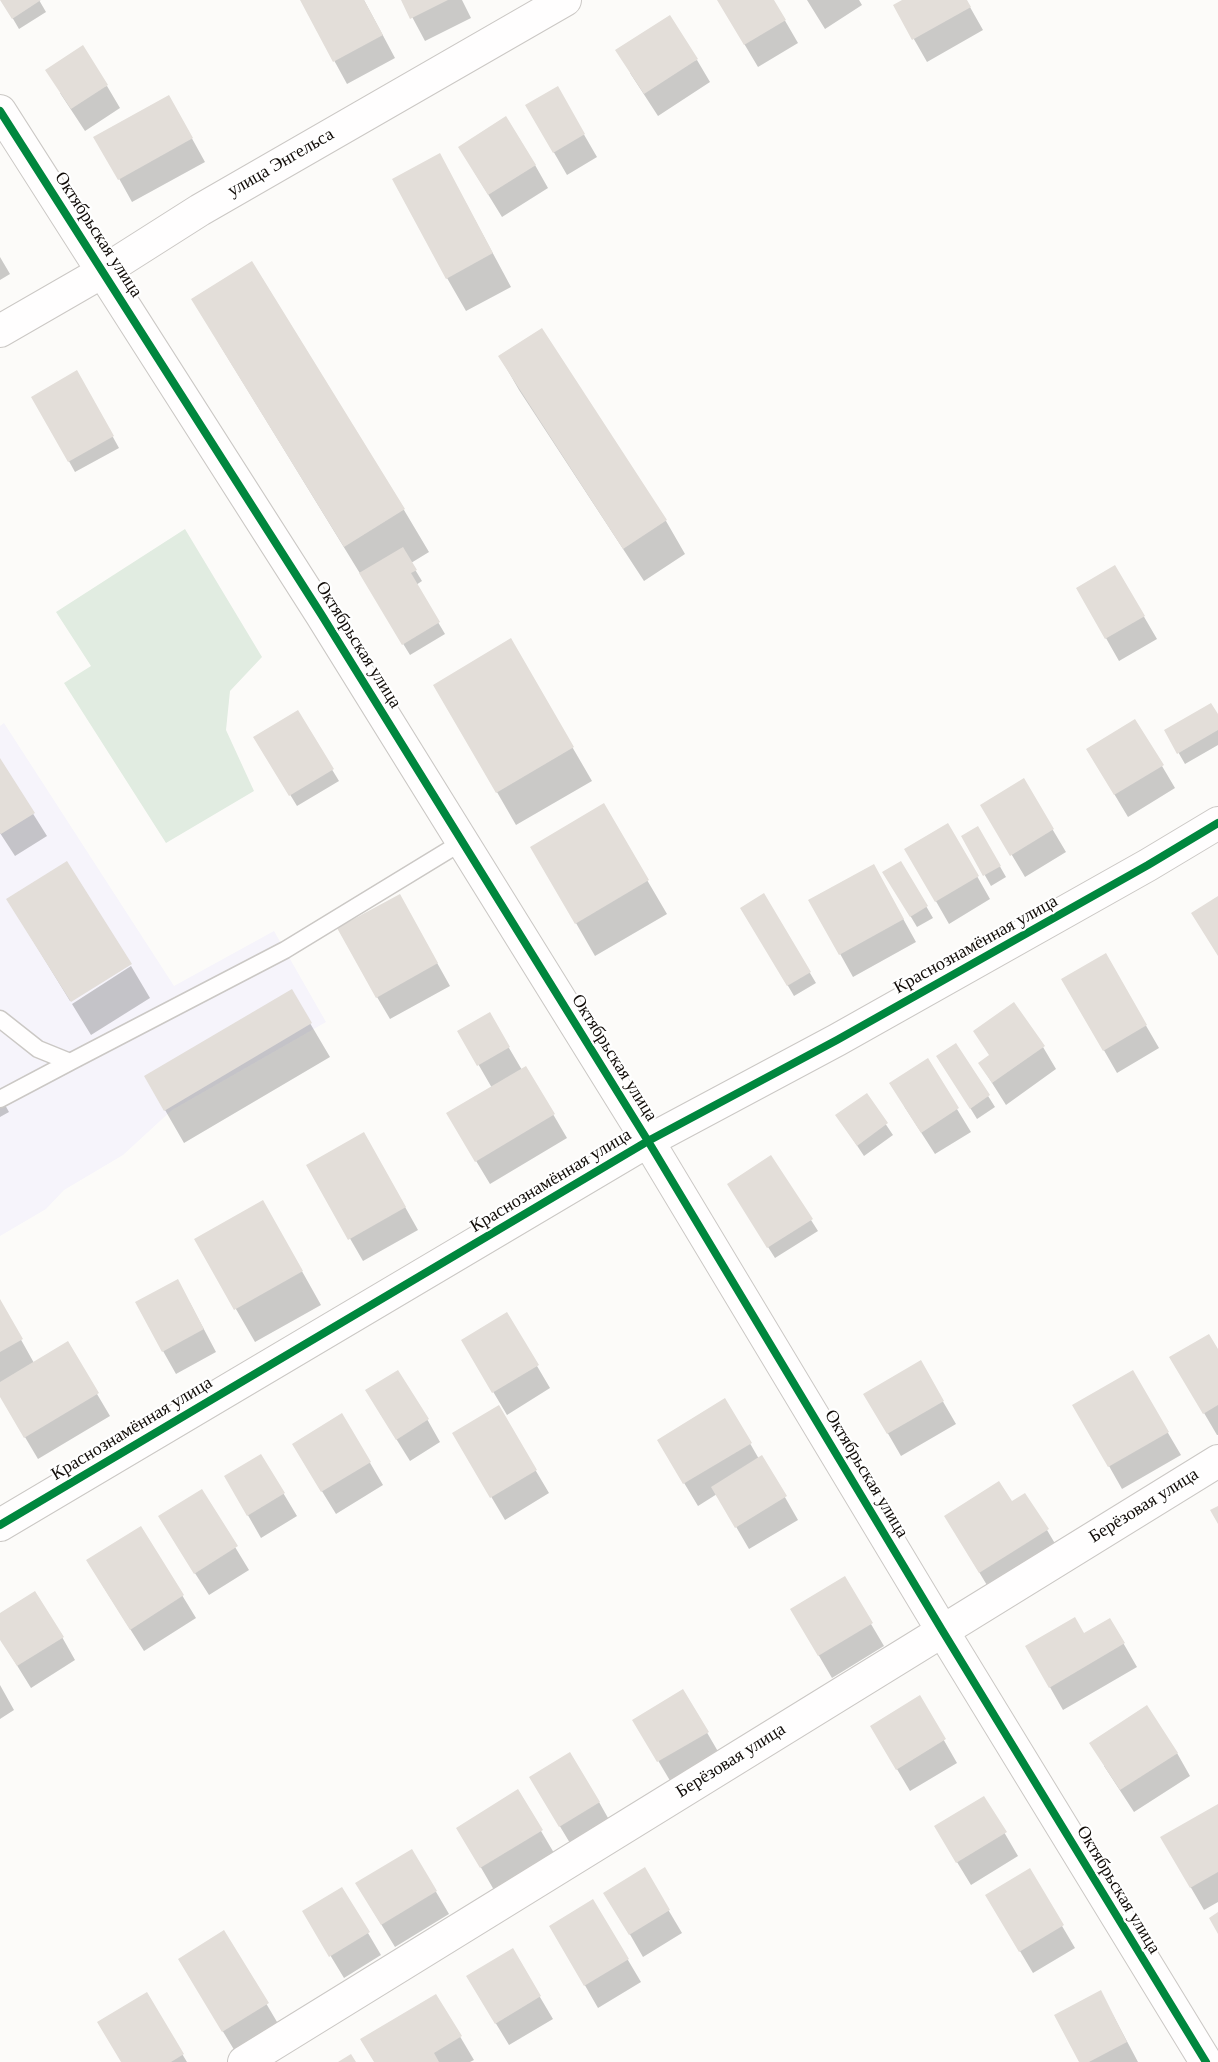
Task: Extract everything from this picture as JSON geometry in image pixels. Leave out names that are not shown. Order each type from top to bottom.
[{"type":"street","name":"улица Энгельса","points":[[0,332],[104,271],[200,210],[565,0]]},
{"type":"street","name":"Октябрьская улица","points":[[0,111],[321,614],[648,1141],[942,1630],[1206,2062]]},
{"type":"street","name":"Краснознамённая улица","points":[[0,1524],[648,1141],[857,1029],[1148,866],[1218,824]]},
{"type":"street","name":"Берёзовая улица","points":[[244,2062],[1218,1461]]},
{"type":"lane","points":[[0,1099],[285,950],[462,842]]},
{"type":"lane","points":[[0,1019],[38,1049],[69,1062]]},
{"type":"shaded area","points":[[185,529],[262,657],[230,691],[226,730],[254,791],[166,843],[64,683],[91,666],[56,612]]},
{"type":"shaded area","points":[[4,723],[174,986],[274,931],[326,1022],[172,1110],[123,1155],[64,1190],[46,1209],[0,1236],[0,726]]},
{"type":"building","points":[[0,0],[41,0],[12,19]]},
{"type":"building","points":[[300,0],[364,0],[383,35],[333,62]]},
{"type":"building","points":[[401,0],[448,0],[410,19]]},
{"type":"building","points":[[717,0],[774,0],[786,20],[744,45]]},
{"type":"building","points":[[902,0],[967,0],[971,7],[912,40],[893,5]]},
{"type":"building","points":[[670,15],[698,59],[644,94],[615,50]]},
{"type":"building","points":[[83,45],[108,85],[71,109],[45,70]]},
{"type":"building","points":[[558,86],[585,134],[553,153],[525,105]]},
{"type":"building","points":[[169,95],[193,138],[118,180],[93,137]]},
{"type":"building","points":[[506,116],[536,165],[488,195],[458,147]]},
{"type":"building","points":[[440,153],[493,253],[446,279],[392,179]]},
{"type":"building","points":[[252,261],[405,509],[344,547],[191,299]]},
{"type":"building","points":[[542,328],[667,520],[623,549],[498,356]]},
{"type":"building","points":[[77,370],[114,436],[68,462],[31,397]]},
{"type":"building","points":[[403,547],[417,570],[411,573],[440,622],[402,645],[359,573]]},
{"type":"building","points":[[1115,565],[1145,616],[1105,639],[1076,588]]},
{"type":"building","points":[[511,638],[574,747],[496,793],[433,685]]},
{"type":"building","points":[[1211,703],[1218,714],[1218,730],[1177,754],[1164,730]]},
{"type":"building","points":[[298,710],[334,769],[289,796],[253,737]]},
{"type":"building","points":[[1135,719],[1164,765],[1114,795],[1086,749]]},
{"type":"building","points":[[0,758],[35,813],[1,834],[0,833]]},
{"type":"building","points":[[1024,778],[1054,829],[1010,856],[980,805]]},
{"type":"building","points":[[604,803],[649,880],[575,924],[530,847]]},
{"type":"building","points":[[948,823],[979,876],[935,902],[904,849]]},
{"type":"building","points":[[978,826],[1001,866],[983,876],[961,836]]},
{"type":"building","points":[[67,861],[132,964],[71,1002],[6,899]]},
{"type":"building","points":[[901,861],[928,906],[910,917],[882,872]]},
{"type":"building","points":[[874,864],[904,919],[839,955],[808,900]]},
{"type":"building","points":[[764,893],[811,972],[787,986],[740,908]]},
{"type":"building","points":[[400,894],[438,963],[376,998],[337,928]]},
{"type":"building","points":[[1218,896],[1218,956],[1191,913]]},
{"type":"building","points":[[1106,953],[1147,1025],[1103,1051],[1061,979]]},
{"type":"building","points":[[292,989],[312,1023],[164,1111],[144,1076]]},
{"type":"building","points":[[1014,1002],[1045,1046],[992,1083],[978,1063],[989,1055],[973,1031]]},
{"type":"building","points":[[490,1012],[510,1047],[477,1066],[457,1031]]},
{"type":"building","points":[[956,1043],[990,1095],[970,1109],[936,1056]]},
{"type":"building","points":[[928,1058],[959,1108],[921,1133],[889,1083]]},
{"type":"building","points":[[526,1066],[555,1114],[475,1162],[446,1113]]},
{"type":"building","points":[[867,1093],[888,1123],[857,1146],[835,1115]]},
{"type":"building","points":[[364,1132],[406,1207],[348,1240],[306,1165]]},
{"type":"building","points":[[771,1155],[813,1219],[767,1248],[727,1184]]},
{"type":"building","points":[[263,1200],[303,1271],[234,1310],[194,1239]]},
{"type":"building","points":[[178,1279],[204,1329],[162,1352],[135,1302]]},
{"type":"building","points":[[0,1299],[23,1339],[0,1352]]},
{"type":"building","points":[[507,1312],[539,1365],[492,1393],[461,1340]]},
{"type":"building","points":[[1209,1334],[1218,1349],[1218,1405],[1203,1414],[1169,1357]]},
{"type":"building","points":[[68,1341],[99,1393],[24,1438],[0,1397],[0,1382]]},
{"type":"building","points":[[921,1360],[944,1401],[887,1434],[863,1394]]},
{"type":"building","points":[[398,1370],[429,1419],[396,1440],[365,1390]]},
{"type":"building","points":[[1133,1370],[1169,1432],[1108,1467],[1072,1405]]},
{"type":"building","points":[[725,1398],[752,1443],[683,1484],[657,1440]]},
{"type":"building","points":[[499,1405],[537,1470],[490,1498],[452,1433]]},
{"type":"building","points":[[342,1413],[371,1462],[321,1492],[292,1444]]},
{"type":"building","points":[[261,1454],[285,1493],[247,1516],[224,1476]]},
{"type":"building","points":[[762,1455],[787,1496],[735,1528],[711,1487]]},
{"type":"building","points":[[999,1481],[1012,1501],[1025,1493],[1049,1529],[979,1573],[944,1516]]},
{"type":"building","points":[[202,1489],[238,1546],[194,1574],[158,1516]]},
{"type":"building","points":[[1218,1506],[1218,1524],[1210,1510]]},
{"type":"building","points":[[141,1526],[184,1595],[130,1630],[86,1560]]},
{"type":"building","points":[[845,1576],[873,1623],[818,1656],[790,1609]]},
{"type":"building","points":[[35,1591],[64,1637],[17,1666],[0,1640],[0,1613]]},
{"type":"building","points":[[1075,1617],[1084,1633],[1110,1618],[1125,1643],[1049,1688],[1025,1646]]},
{"type":"building","points":[[683,1689],[709,1732],[657,1762],[632,1720]]},
{"type":"building","points":[[920,1695],[946,1739],[896,1770],[870,1726]]},
{"type":"building","points":[[1147,1705],[1178,1753],[1120,1790],[1089,1743]]},
{"type":"building","points":[[570,1752],[600,1802],[559,1827],[529,1777]]},
{"type":"building","points":[[518,1789],[543,1830],[480,1868],[456,1828]]},
{"type":"building","points":[[984,1796],[1007,1832],[956,1863],[934,1826]]},
{"type":"building","points":[[1218,1804],[1218,1872],[1190,1888],[1160,1837]]},
{"type":"building","points":[[412,1849],[437,1891],[381,1925],[355,1883]]},
{"type":"building","points":[[645,1867],[670,1910],[629,1935],[603,1893]]},
{"type":"building","points":[[1030,1868],[1064,1925],[1019,1952],[985,1895]]},
{"type":"building","points":[[342,1887],[370,1932],[329,1957],[302,1911]]},
{"type":"building","points":[[593,1899],[629,1959],[584,1986],[549,1926]]},
{"type":"building","points":[[1218,1912],[1218,1934],[1209,1918]]},
{"type":"building","points":[[224,1930],[269,2003],[222,2032],[178,1959]]},
{"type":"building","points":[[513,1948],[541,1996],[495,2024],[466,1976]]},
{"type":"building","points":[[1101,1990],[1127,2042],[1089,2062],[1079,2062],[1054,2015]]},
{"type":"building","points":[[147,1992],[184,2054],[171,2062],[121,2062],[97,2022]]},
{"type":"building","points":[[436,1994],[462,2036],[434,2053],[439,2062],[374,2062],[360,2039]]},
{"type":"building","points":[[351,2054],[356,2062],[338,2062]]},
{"type":"cycle path","points":[[0,111],[321,614],[648,1141],[942,1630],[1206,2062]]},
{"type":"cycle path","points":[[0,1525],[648,1141],[837,1040],[1148,865],[1218,823]]}]
